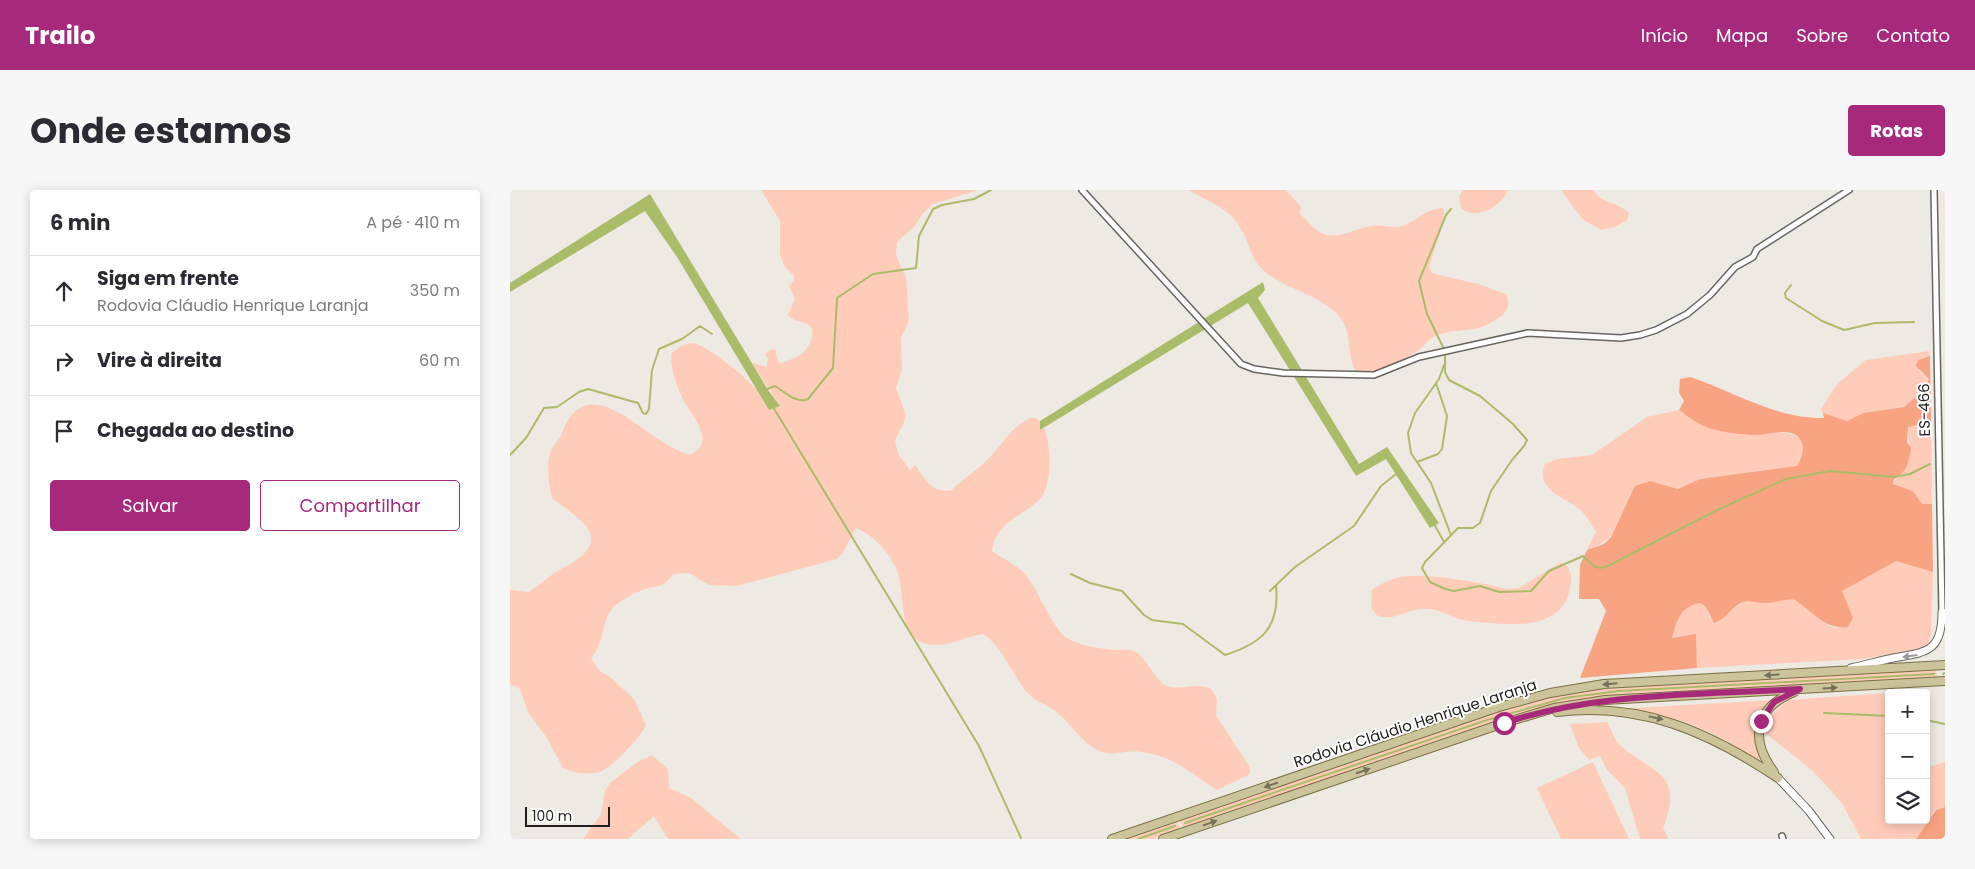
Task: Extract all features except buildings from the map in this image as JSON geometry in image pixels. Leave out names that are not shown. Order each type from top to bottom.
[{"type":"main road","name":"Rodovia Cláudio Henrique Laranja","points":[[1112,839],[1498,707],[1550,693],[1604,684],[1945,665]]},
{"type":"main road","name":"Rodovia Cláudio Henrique Laranja","points":[[1163,839],[1504,723],[1554,708],[1605,700],[1945,682]]},
{"type":"main road","points":[[1778,778],[1760,751],[1760,726],[1767,711],[1774,702],[1800,689]]},
{"type":"main road","points":[[1504,723],[1532,716],[1576,711],[1611,712],[1649,717],[1677,724],[1718,740],[1778,778]]},
{"type":"street","points":[[1082,190],[1236,360],[1247,367],[1283,373],[1304,372],[1353,375],[1381,373],[1419,357],[1528,333],[1621,338],[1640,335],[1663,327],[1687,314],[1705,300],[1734,267],[1753,257],[1757,249],[1849,190]]},
{"type":"street","name":"ES-466","points":[[1934,191],[1942,626],[1945,635]]},
{"type":"street","name":"ES-466","points":[[1838,671],[1924,652],[1935,643],[1942,626]]},
{"type":"street","points":[[1778,778],[1810,811],[1830,839]]},
{"type":"shaded area","points":[[761,190],[978,190],[933,204],[923,213],[914,227],[897,242],[896,255],[906,278],[909,321],[901,338],[902,371],[896,388],[906,415],[895,440],[898,454],[910,470],[915,465],[934,488],[945,491],[952,490],[985,462],[1019,424],[1034,417],[1040,421],[1040,430],[1044,428],[1048,444],[1050,464],[1047,484],[1040,499],[1004,526],[994,541],[992,551],[1026,575],[1051,619],[1067,638],[1097,648],[1134,651],[1139,654],[1159,680],[1167,686],[1201,686],[1212,690],[1217,699],[1216,715],[1249,766],[1250,774],[1217,790],[1182,766],[1154,754],[1136,751],[1109,753],[1097,750],[1085,742],[1066,720],[1029,694],[997,647],[983,634],[941,645],[922,642],[913,636],[907,627],[899,579],[893,562],[874,539],[856,528],[843,553],[837,559],[737,586],[709,585],[689,573],[673,574],[662,585],[637,592],[616,605],[607,617],[599,646],[591,658],[600,671],[610,677],[634,699],[646,725],[639,737],[626,751],[602,771],[582,773],[572,772],[563,768],[547,738],[528,712],[520,689],[510,684],[510,590],[529,592],[554,573],[580,557],[589,546],[591,540],[590,532],[584,523],[552,498],[548,473],[552,449],[572,415],[583,406],[596,405],[610,408],[625,416],[678,450],[690,455],[698,449],[702,442],[702,435],[679,390],[671,360],[671,354],[680,347],[691,343],[706,348],[736,370],[757,390],[769,410],[780,406],[752,363],[767,367],[768,359],[765,354],[772,349],[775,350],[779,364],[793,359],[807,348],[812,336],[812,328],[790,318],[788,315],[795,299],[789,286],[794,280],[794,276],[784,266],[780,255],[780,221]]},
{"type":"shaded area","points":[[1188,190],[1286,190],[1301,207],[1300,214],[1312,226],[1326,235],[1332,236],[1372,226],[1401,226],[1426,212],[1443,208],[1442,228],[1429,268],[1432,273],[1478,284],[1506,294],[1508,307],[1500,317],[1483,327],[1447,332],[1435,336],[1414,354],[1399,362],[1373,372],[1357,373],[1352,361],[1346,328],[1336,313],[1316,299],[1270,276],[1255,260],[1238,223],[1219,206]]},
{"type":"shaded area","points":[[1463,190],[1508,190],[1494,207],[1474,213],[1467,212],[1461,208],[1459,197]]},
{"type":"shaded area","points":[[1561,190],[1593,190],[1605,201],[1625,209],[1629,213],[1627,220],[1615,227],[1601,230],[1582,219]]},
{"type":"shaded area","points":[[650,194],[768,390],[780,406],[769,410],[677,257],[645,211],[510,292],[510,283]]},
{"type":"shaded area","points":[[1263,282],[1265,290],[1258,298],[1359,464],[1387,447],[1439,523],[1430,528],[1386,459],[1356,476],[1248,303],[1040,430],[1040,421]]},
{"type":"shaded area","points":[[1929,351],[1930,356],[1918,360],[1919,371],[1929,379],[1924,390],[1904,407],[1871,412],[1847,421],[1823,414],[1821,409],[1837,384],[1866,360]]},
{"type":"shaded area","points":[[1930,356],[1931,422],[1908,427],[1907,442],[1911,448],[1908,462],[1905,470],[1894,479],[1893,484],[1913,491],[1922,504],[1932,504],[1933,572],[1896,561],[1842,591],[1853,618],[1848,627],[1834,626],[1827,623],[1795,600],[1767,603],[1748,601],[1736,606],[1722,620],[1714,623],[1706,607],[1701,603],[1694,604],[1681,614],[1672,638],[1696,634],[1697,668],[1580,678],[1606,611],[1599,599],[1579,599],[1580,565],[1587,550],[1604,544],[1611,537],[1635,486],[1650,481],[1678,489],[1700,479],[1797,466],[1800,461],[1803,449],[1802,444],[1797,436],[1792,433],[1741,434],[1724,432],[1697,423],[1679,410],[1684,401],[1679,393],[1680,379],[1690,377],[1756,404],[1789,414],[1824,418],[1823,413],[1847,421],[1864,413],[1904,407],[1924,390],[1929,379],[1916,366],[1918,360]]},
{"type":"shaded area","points":[[1679,410],[1704,423],[1730,431],[1749,434],[1778,432],[1790,434],[1802,442],[1804,450],[1802,458],[1798,466],[1700,479],[1678,489],[1650,481],[1629,501],[1609,537],[1604,542],[1587,550],[1596,531],[1579,509],[1547,486],[1543,473],[1545,464],[1557,459],[1592,455],[1647,417]]},
{"type":"shaded area","points":[[1931,422],[1932,504],[1922,504],[1913,491],[1893,484],[1910,456],[1908,427]]},
{"type":"shaded area","points":[[1896,561],[1933,572],[1931,636],[1929,642],[1922,649],[1863,659],[1697,668],[1696,634],[1672,638],[1678,620],[1684,610],[1701,602],[1706,607],[1710,618],[1720,622],[1734,608],[1744,602],[1763,603],[1782,598],[1795,600],[1830,626],[1836,628],[1848,627],[1853,618],[1841,591]]},
{"type":"shaded area","points":[[1561,562],[1568,567],[1571,575],[1568,595],[1562,607],[1553,615],[1530,623],[1502,624],[1466,621],[1443,612],[1426,609],[1383,617],[1376,615],[1371,606],[1372,590],[1400,577],[1439,577],[1507,589],[1519,588]]},
{"type":"shaded area","points":[[1936,669],[1937,678],[1587,699],[1183,828],[1180,820],[1516,705],[1551,696],[1604,687]]},
{"type":"shaded area","points":[[1885,693],[1885,824],[1926,824],[1916,839],[1861,839],[1842,803],[1813,771],[1765,733],[1769,717],[1788,700]]},
{"type":"shaded area","points":[[1772,700],[1762,714],[1756,730],[1757,747],[1762,764],[1727,741],[1676,719],[1617,709]]},
{"type":"shaded area","points":[[1607,722],[1618,743],[1661,775],[1667,784],[1670,795],[1669,809],[1663,828],[1669,839],[1640,839],[1625,788],[1607,770],[1600,756],[1589,760],[1579,748],[1570,724]]},
{"type":"shaded area","points":[[652,755],[668,769],[669,788],[691,798],[741,839],[668,839],[654,816],[628,839],[583,839],[601,814],[605,791],[610,783],[636,763]]},
{"type":"shaded area","points":[[1593,762],[1629,839],[1561,839],[1537,788]]},
{"type":"shaded area","points":[[1945,762],[1945,807],[1935,810],[1930,818],[1930,767]]},
{"type":"shaded area","points":[[1945,807],[1945,839],[1916,839],[1926,824],[1930,824],[1930,819],[1936,810]]},
{"type":"shaded area","points":[[1177,821],[1180,830],[1152,839],[1123,839]]},
{"type":"waterway","points":[[767,389],[775,386],[795,399],[808,399],[833,368],[837,298],[873,274],[916,268],[919,236],[933,209],[942,205],[974,199],[991,190]]},
{"type":"waterway","points":[[1443,347],[1427,314],[1419,281],[1446,215],[1451,209]]},
{"type":"waterway","points":[[1791,285],[1785,293],[1786,298],[1822,321],[1844,330],[1875,323],[1914,322]]},
{"type":"waterway","points":[[510,455],[526,438],[544,408],[557,407],[579,392],[588,389],[638,403],[643,413],[646,414],[649,409],[652,370],[659,349],[682,339],[700,326],[712,334]]},
{"type":"waterway","points":[[1445,356],[1445,372],[1449,380],[1480,396],[1513,424],[1527,440],[1491,491],[1480,523],[1473,528],[1458,528],[1425,562],[1422,568],[1430,582],[1445,589],[1454,591],[1480,586],[1499,592],[1531,591],[1549,571],[1583,556],[1597,567],[1608,566],[1715,511],[1786,479],[1830,471],[1894,477],[1910,474],[1930,464]]},
{"type":"waterway","points":[[1444,365],[1439,379],[1415,413],[1408,433],[1411,453],[1431,483],[1451,535]]},
{"type":"waterway","points":[[1417,462],[1438,454],[1442,449],[1447,416],[1436,383]]},
{"type":"waterway","points":[[773,407],[979,746],[1021,838]]},
{"type":"waterway","points":[[1270,591],[1295,567],[1354,526],[1381,486],[1396,474]]},
{"type":"waterway","points":[[1434,524],[1444,542]]},
{"type":"waterway","points":[[1071,574],[1090,583],[1122,591],[1144,615],[1152,620],[1183,624],[1225,655],[1250,645],[1266,631],[1272,622],[1275,612],[1277,600],[1276,585]]},
{"type":"waterway","points":[[1185,823],[1487,720],[1565,698],[1619,691],[1934,674]]},
{"type":"waterway","points":[[1824,713],[1885,716]]},
{"type":"waterway","points":[[1930,721],[1945,724]]},
{"type":"waterway","points":[[1138,839],[1175,826]]},
{"type":"route","points":[[1504,723],[1554,708],[1605,700],[1800,689],[1774,702],[1761,721]]}]
